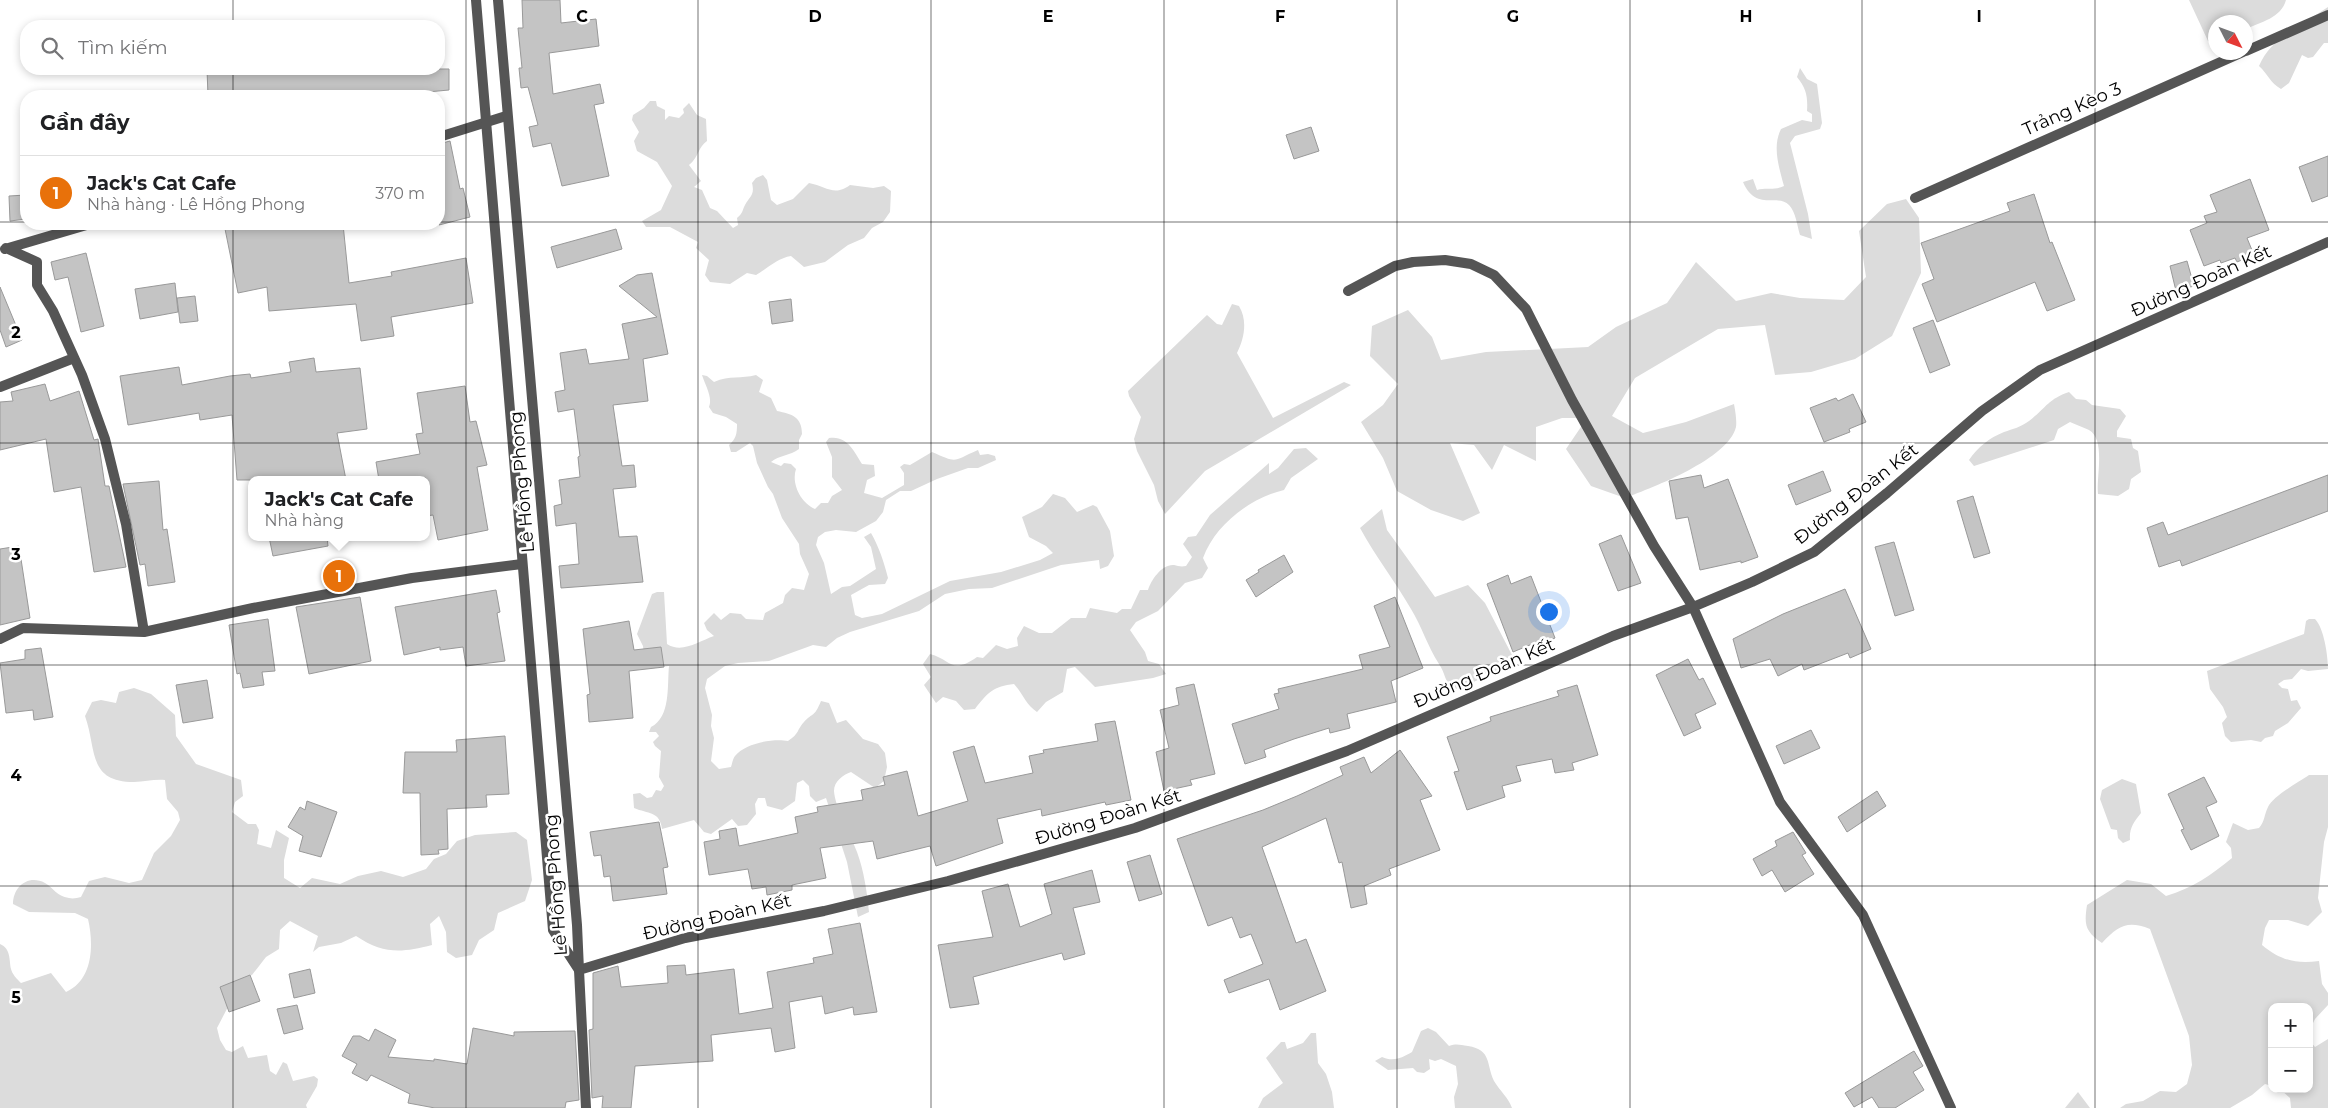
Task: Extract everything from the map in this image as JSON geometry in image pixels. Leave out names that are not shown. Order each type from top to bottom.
[{"type":"street","name":"Lê Hồng Phong","points":[[476,0],[553,930],[579,970]]},
{"type":"street","name":"Lê Hồng Phong","points":[[498,0],[506,116],[577,926],[579,970]]},
{"type":"street","name":"Trảng Kèo 3","points":[[2253,48],[2328,15]]},
{"type":"street","name":"Trảng Kèo 3","points":[[1915,198],[2226,60]]},
{"type":"street","points":[[445,135],[506,116]]},
{"type":"street","points":[[3,249],[69,230]]},
{"type":"street","name":"Đường Đoàn Kết","points":[[579,970],[685,938],[824,910],[948,881],[1135,828],[1347,751],[1613,636],[1693,607],[1814,552],[1887,493],[1982,411],[2040,370],[2328,242]]},
{"type":"street","points":[[3,249],[37,262],[37,284],[53,311],[74,358],[105,439],[126,524],[144,632]]},
{"type":"street","points":[[1348,291],[1394,266],[1429,260],[1465,263],[1500,279],[1529,313],[1572,400],[1654,546],[1693,607],[1780,802],[1863,915],[1951,1108]]},
{"type":"street","points":[[0,387],[74,358]]},
{"type":"street","points":[[0,639],[23,628],[144,632],[253,608],[412,578],[522,564]]},
{"type":"street","points":[[579,970],[586,1108]]},
{"type":"shaded area","points":[[2189,0],[2286,0],[2280,11],[2275,15],[2253,26],[2253,15],[2208,15],[2208,41]]},
{"type":"shaded area","points":[[2328,7],[2328,43],[2324,43],[2313,57],[2308,58],[2302,55],[2289,83],[2281,89],[2274,84],[2259,66],[2264,56],[2271,47],[2289,32]]},
{"type":"shaded area","points":[[1800,68],[1807,79],[1817,84],[1822,123],[1820,129],[1795,136],[1790,143],[1808,214],[1812,239],[1800,235],[1795,215],[1789,205],[1784,202],[1754,197],[1743,182],[1753,179],[1757,190],[1784,186],[1778,164],[1777,150],[1778,136],[1781,129],[1802,120],[1812,122],[1812,114],[1807,111],[1806,92],[1797,77]]},
{"type":"shaded area","points":[[650,101],[656,101],[657,106],[665,110],[665,120],[669,116],[679,118],[684,113],[683,109],[689,103],[697,115],[706,119],[707,141],[689,165],[701,181],[694,187],[702,190],[710,208],[717,211],[733,228],[738,225],[737,218],[752,195],[752,183],[756,178],[763,175],[767,180],[771,200],[777,205],[793,199],[809,183],[830,190],[839,190],[850,185],[873,188],[884,186],[891,191],[890,212],[883,222],[872,228],[864,238],[848,245],[825,262],[804,267],[791,256],[777,261],[756,275],[747,273],[730,284],[710,282],[705,275],[709,260],[696,248],[698,242],[670,227],[646,227],[642,221],[661,210],[672,186],[657,162],[637,151],[634,141],[639,132],[632,120],[633,115],[644,108]]},
{"type":"shaded area","points":[[1906,199],[1919,218],[1921,273],[1892,336],[1855,359],[1811,372],[1775,375],[1765,325],[1718,329],[1635,378],[1612,416],[1643,433],[1686,422],[1734,404],[1735,409],[1736,427],[1730,439],[1719,450],[1705,461],[1653,487],[1625,498],[1591,486],[1566,449],[1587,418],[1562,418],[1536,427],[1536,461],[1504,445],[1492,470],[1474,445],[1450,443],[1480,513],[1463,521],[1431,510],[1397,491],[1383,458],[1361,422],[1383,405],[1398,384],[1370,356],[1372,326],[1408,310],[1432,337],[1441,360],[1486,352],[1588,347],[1616,327],[1667,303],[1696,262],[1736,301],[1771,293],[1800,298],[1844,300],[1866,277],[1859,231],[1887,204]]},
{"type":"shaded area","points":[[1232,304],[1239,306],[1244,324],[1242,342],[1237,353],[1273,418],[1344,382],[1351,385],[1205,471],[1165,514],[1158,501],[1154,485],[1137,451],[1134,439],[1141,417],[1128,391],[1207,315],[1217,324],[1222,325]]},
{"type":"shaded area","points":[[702,375],[707,376],[714,382],[756,375],[763,380],[759,392],[771,398],[777,411],[792,415],[798,420],[802,428],[799,449],[771,462],[781,466],[784,463],[791,464],[796,469],[795,481],[798,492],[805,502],[815,509],[821,503],[828,503],[832,496],[842,490],[832,477],[832,457],[826,442],[829,438],[845,441],[853,449],[862,464],[874,465],[875,476],[867,480],[864,493],[882,498],[904,485],[904,473],[900,467],[904,464],[910,465],[932,452],[952,460],[959,459],[978,450],[980,455],[988,454],[995,456],[996,460],[978,468],[968,468],[911,491],[900,491],[886,500],[883,512],[876,521],[856,532],[836,530],[825,532],[818,537],[816,545],[824,563],[831,594],[842,587],[850,586],[876,569],[871,547],[864,537],[871,533],[881,555],[888,578],[885,584],[869,585],[851,595],[855,615],[862,618],[882,614],[950,581],[1001,572],[1040,560],[1053,553],[1046,546],[1029,537],[1022,517],[1042,507],[1053,494],[1065,498],[1077,512],[1093,505],[1097,507],[1110,531],[1114,556],[1108,566],[1100,569],[1099,560],[1061,565],[992,588],[969,589],[945,594],[919,611],[850,632],[837,638],[826,647],[813,645],[769,661],[738,663],[725,666],[707,679],[705,688],[712,715],[711,726],[714,738],[711,761],[719,769],[731,767],[735,756],[752,745],[775,740],[788,741],[815,712],[821,701],[829,703],[837,723],[846,720],[863,739],[878,744],[885,753],[887,767],[884,781],[875,788],[851,772],[840,779],[834,787],[837,805],[857,852],[865,882],[869,912],[858,917],[847,862],[826,798],[816,802],[810,796],[809,786],[803,780],[797,783],[795,801],[782,810],[767,806],[765,798],[758,798],[755,804],[756,814],[747,825],[738,826],[732,819],[711,834],[704,832],[694,820],[662,829],[661,823],[656,816],[634,808],[633,794],[640,793],[647,798],[652,797],[656,790],[661,791],[664,786],[659,777],[661,751],[653,742],[659,736],[656,732],[649,732],[651,727],[662,716],[665,709],[669,666],[653,668],[645,666],[643,646],[637,634],[652,594],[664,592],[667,644],[679,648],[714,636],[707,630],[704,623],[714,613],[721,620],[730,613],[741,614],[746,619],[763,620],[765,613],[783,603],[785,595],[792,588],[804,590],[809,574],[800,554],[799,544],[782,518],[773,494],[757,463],[753,446],[750,443],[736,452],[731,452],[729,445],[736,436],[737,424],[726,417],[713,413],[709,407],[709,395]]},
{"type":"shaded area","points":[[2069,392],[2076,399],[2086,400],[2092,405],[2120,409],[2126,416],[2117,431],[2117,437],[2131,439],[2133,448],[2138,451],[2141,472],[2131,479],[2129,489],[2118,496],[2098,494],[2099,450],[2097,442],[2089,430],[2070,422],[2058,429],[2054,440],[1974,466],[1969,460],[1989,440],[2026,423],[2051,401]]},
{"type":"shaded area","points":[[1306,448],[1318,459],[1291,478],[1284,490],[1259,499],[1225,524],[1216,535],[1203,558],[1208,568],[1202,578],[1185,583],[1158,611],[1136,622],[1130,630],[1145,652],[1148,661],[1159,664],[1166,674],[1153,678],[1095,687],[1075,667],[1067,669],[1063,692],[1046,702],[1037,712],[1030,706],[1014,684],[1001,686],[987,695],[975,709],[964,710],[956,701],[943,697],[936,703],[924,685],[931,677],[923,664],[930,654],[957,666],[962,665],[977,657],[983,658],[996,645],[1007,649],[1018,646],[1017,638],[1024,626],[1039,633],[1052,633],[1071,618],[1086,618],[1090,608],[1117,613],[1122,609],[1131,609],[1140,590],[1148,590],[1154,577],[1161,570],[1170,565],[1186,566],[1192,557],[1183,544],[1188,537],[1196,536],[1210,515],[1269,463],[1269,474],[1278,468],[1294,449]]},
{"type":"shaded area","points":[[1382,509],[1387,530],[1435,597],[1468,585],[1485,603],[1512,655],[1513,662],[1507,667],[1460,688],[1454,689],[1451,687],[1415,616],[1360,528]]},
{"type":"shaded area","points":[[2315,619],[2321,629],[2328,669],[2308,671],[2301,669],[2292,679],[2284,680],[2278,684],[2282,688],[2288,689],[2291,701],[2297,700],[2301,708],[2288,723],[2275,731],[2273,736],[2265,738],[2261,742],[2251,740],[2231,742],[2225,736],[2222,723],[2227,717],[2223,707],[2210,689],[2207,671],[2304,634],[2306,621]]},
{"type":"shaded area","points":[[134,688],[151,694],[175,715],[176,736],[196,764],[241,780],[243,796],[235,802],[232,812],[248,824],[256,824],[259,830],[257,844],[271,848],[276,830],[289,838],[284,860],[284,878],[300,888],[312,878],[340,884],[358,876],[381,871],[403,877],[426,869],[434,859],[446,854],[457,841],[475,835],[516,832],[527,840],[532,880],[525,901],[498,913],[494,930],[479,940],[472,955],[456,958],[447,952],[446,932],[439,916],[430,924],[432,945],[411,950],[384,949],[356,936],[341,943],[319,947],[313,952],[318,936],[290,921],[280,930],[279,949],[266,957],[252,975],[243,978],[217,1028],[220,1040],[226,1050],[232,1052],[243,1046],[248,1058],[267,1055],[270,1071],[276,1075],[283,1062],[287,1064],[293,1081],[314,1076],[318,1079],[317,1086],[306,1105],[307,1108],[0,1108],[0,944],[8,951],[12,971],[21,983],[51,973],[66,992],[82,979],[91,950],[88,919],[75,913],[29,912],[13,904],[16,892],[27,881],[33,880],[45,883],[61,896],[75,898],[81,897],[89,881],[105,877],[129,883],[142,880],[154,853],[171,836],[180,820],[178,812],[167,799],[165,780],[119,781],[101,770],[96,761],[85,716],[92,702],[101,700],[116,703],[119,692]]},
{"type":"shaded area","points":[[2309,775],[2328,775],[2328,827],[2324,842],[2318,898],[2322,912],[2308,926],[2288,920],[2269,920],[2265,928],[2262,945],[2288,960],[2302,962],[2319,961],[2322,984],[2328,993],[2328,1005],[2313,1023],[2313,1003],[2268,1003],[2268,1085],[2265,1084],[2252,1095],[2230,1108],[2120,1108],[2126,1104],[2143,1101],[2160,1091],[2176,1092],[2187,1084],[2192,1065],[2189,1036],[2150,929],[2135,925],[2123,926],[2113,932],[2102,943],[2092,935],[2087,927],[2087,905],[2127,880],[2151,884],[2166,896],[2185,889],[2201,880],[2232,858],[2231,848],[2226,842],[2233,823],[2248,830],[2259,828],[2271,803]]},
{"type":"shaded area","points":[[2122,779],[2136,784],[2141,813],[2131,829],[2130,840],[2123,843],[2118,838],[2117,830],[2111,829],[2100,799],[2102,790]]},
{"type":"shaded area","points":[[1428,1028],[1436,1032],[1449,1046],[1461,1045],[1476,1048],[1485,1054],[1494,1081],[1512,1108],[1455,1108],[1454,1097],[1458,1084],[1456,1066],[1441,1059],[1435,1061],[1429,1059],[1430,1069],[1424,1073],[1417,1072],[1413,1068],[1388,1070],[1375,1061],[1382,1057],[1397,1059],[1412,1052],[1421,1031]]},
{"type":"shaded area","points":[[1311,1033],[1316,1033],[1318,1063],[1326,1074],[1332,1092],[1334,1108],[1258,1108],[1263,1098],[1283,1083],[1266,1058],[1281,1042],[1285,1042],[1287,1049],[1303,1043]]},
{"type":"shaded area","points":[[2328,1039],[2328,1108],[2291,1108],[2290,1098],[2284,1093],[2313,1093],[2313,1045],[2315,1047]]},
{"type":"shaded area","points":[[2078,1092],[2090,1108],[2065,1108]]},
{"type":"building","points":[[522,0],[560,0],[561,23],[596,19],[599,46],[549,53],[553,94],[600,84],[604,103],[594,105],[609,176],[562,186],[551,143],[533,147],[529,127],[538,125],[528,87],[521,88],[519,68],[522,68],[518,28],[523,28]]},
{"type":"building","points":[[445,69],[449,69],[449,90],[445,90],[208,90],[207,75],[445,75]]},
{"type":"building","points":[[1311,127],[1319,151],[1294,159],[1286,135]]},
{"type":"building","points":[[450,141],[460,189],[463,188],[470,217],[445,223],[445,142]]},
{"type":"building","points":[[2328,156],[2328,196],[2312,202],[2299,167]]},
{"type":"building","points":[[2250,179],[2269,230],[2247,238],[2254,255],[2237,262],[2235,258],[2221,263],[2220,260],[2204,266],[2190,230],[2207,223],[2204,216],[2217,212],[2210,195]]},
{"type":"building","points":[[2034,194],[2050,243],[2052,242],[2075,300],[2047,311],[2035,282],[1937,322],[1922,284],[1934,279],[1921,243],[2010,211],[2007,203]]},
{"type":"building","points":[[20,195],[20,220],[10,221],[9,196]]},
{"type":"building","points":[[616,229],[622,249],[557,268],[551,247]]},
{"type":"building","points":[[225,230],[344,230],[349,283],[392,276],[391,272],[466,258],[473,303],[391,317],[394,336],[361,341],[356,304],[269,311],[267,287],[238,293]]},
{"type":"building","points":[[86,253],[104,326],[81,332],[68,277],[55,280],[51,262]]},
{"type":"building","points":[[2187,261],[2194,286],[2176,291],[2170,266]]},
{"type":"building","points":[[652,273],[668,354],[643,359],[648,401],[613,405],[622,466],[634,465],[636,487],[613,489],[619,537],[637,536],[643,582],[561,588],[559,566],[579,564],[576,523],[556,526],[554,506],[562,504],[559,480],[580,477],[578,457],[580,456],[574,409],[558,412],[555,392],[565,390],[560,353],[586,349],[589,364],[629,359],[622,324],[657,317],[619,286],[637,275]]},
{"type":"building","points":[[175,283],[178,312],[140,319],[135,289]]},
{"type":"building","points":[[0,287],[22,340],[6,347],[0,330]]},
{"type":"building","points":[[195,296],[198,321],[180,323],[177,298]]},
{"type":"building","points":[[791,299],[793,321],[772,324],[769,302]]},
{"type":"building","points":[[1933,320],[1950,365],[1930,373],[1913,328]]},
{"type":"building","points":[[314,358],[316,372],[360,368],[367,429],[337,433],[345,476],[248,476],[248,480],[237,480],[232,415],[200,420],[199,413],[128,425],[120,376],[179,367],[182,385],[230,376],[250,374],[251,378],[291,372],[289,362]]},
{"type":"building","points":[[45,384],[50,401],[79,391],[94,440],[98,439],[105,486],[109,486],[126,567],[94,572],[81,487],[54,492],[46,439],[0,450],[0,402],[13,401],[11,392]]},
{"type":"building","points":[[465,386],[470,422],[476,421],[487,465],[477,467],[488,530],[438,540],[433,515],[430,515],[430,476],[378,476],[376,462],[420,454],[416,434],[423,433],[417,393]]},
{"type":"building","points":[[1853,394],[1866,422],[1849,429],[1850,432],[1824,442],[1810,408],[1836,398],[1838,401]]},
{"type":"building","points":[[1823,471],[1831,491],[1796,505],[1788,485]]},
{"type":"building","points":[[1701,475],[1704,488],[1728,479],[1758,557],[1741,563],[1741,561],[1700,570],[1688,517],[1676,519],[1669,481]]},
{"type":"building","points":[[2328,475],[2328,511],[2182,566],[2180,560],[2159,567],[2147,528],[2163,522],[2168,535]]},
{"type":"building","points":[[159,481],[163,530],[167,529],[175,582],[148,586],[145,564],[140,565],[123,484]]},
{"type":"building","points":[[1973,496],[1990,553],[1974,558],[1957,501]]},
{"type":"building","points":[[1621,535],[1641,583],[1618,591],[1599,544]]},
{"type":"building","points":[[270,541],[327,541],[328,546],[273,556]]},
{"type":"building","points":[[1894,542],[1914,610],[1895,616],[1875,547]]},
{"type":"building","points":[[19,546],[30,618],[0,625],[0,549]]},
{"type":"building","points":[[1284,555],[1293,572],[1256,597],[1246,580],[1259,572],[1258,570]]},
{"type":"building","points":[[1508,575],[1511,584],[1531,576],[1555,638],[1539,645],[1537,642],[1513,652],[1487,584]]},
{"type":"building","points":[[1845,589],[1871,649],[1850,658],[1848,653],[1804,670],[1802,664],[1778,676],[1770,659],[1741,668],[1733,639],[1783,614]]},
{"type":"building","points":[[496,590],[500,612],[497,613],[505,661],[466,666],[463,647],[440,650],[440,647],[404,655],[395,607]]},
{"type":"building","points":[[360,597],[371,661],[309,674],[296,607]]},
{"type":"building","points":[[1395,597],[1423,668],[1391,681],[1396,702],[1347,714],[1350,728],[1330,733],[1329,728],[1294,739],[1264,750],[1266,757],[1245,764],[1232,724],[1279,709],[1274,694],[1279,693],[1278,689],[1363,669],[1359,655],[1390,647],[1374,606]]},
{"type":"building","points":[[268,619],[275,671],[262,672],[264,685],[243,688],[240,673],[237,674],[229,625]]},
{"type":"building","points":[[629,621],[634,650],[661,647],[664,667],[629,671],[633,718],[589,722],[587,695],[590,694],[583,629]]},
{"type":"building","points":[[41,648],[53,717],[34,720],[33,710],[6,713],[0,663],[25,659],[25,650]]},
{"type":"building","points":[[1688,659],[1699,680],[1703,678],[1716,704],[1695,714],[1701,728],[1684,736],[1656,675]]},
{"type":"building","points":[[207,680],[213,718],[183,723],[176,685]]},
{"type":"building","points":[[1194,684],[1215,774],[1190,780],[1192,785],[1164,791],[1156,752],[1169,748],[1160,710],[1179,705],[1176,688]]},
{"type":"building","points":[[1577,685],[1598,755],[1572,763],[1574,770],[1555,773],[1552,759],[1516,766],[1521,781],[1502,786],[1505,797],[1467,810],[1454,772],[1459,771],[1447,737],[1491,721],[1490,717],[1559,696],[1557,691]]},
{"type":"building","points":[[1115,721],[1131,800],[1106,805],[1105,802],[1042,816],[1041,809],[997,819],[1003,843],[936,866],[930,846],[877,859],[873,841],[820,848],[826,878],[792,885],[792,890],[767,895],[766,887],[752,889],[748,869],[709,875],[704,842],[720,839],[719,831],[736,828],[739,846],[798,833],[795,817],[818,812],[817,807],[863,800],[861,790],[885,785],[883,777],[907,771],[918,816],[968,801],[953,752],[974,746],[985,783],[1033,773],[1029,756],[1044,753],[1043,750],[1098,741],[1095,724]]},
{"type":"building","points":[[1811,730],[1820,748],[1784,764],[1776,746]]},
{"type":"building","points":[[505,736],[509,794],[486,795],[487,807],[447,809],[448,849],[438,850],[439,854],[421,855],[420,793],[403,793],[405,752],[457,752],[456,740]]},
{"type":"building","points":[[1400,750],[1432,796],[1420,800],[1440,850],[1389,869],[1391,875],[1364,886],[1367,904],[1351,908],[1342,862],[1339,863],[1326,818],[1262,847],[1296,943],[1306,939],[1326,991],[1280,1010],[1269,979],[1229,993],[1224,980],[1263,964],[1251,934],[1240,938],[1232,917],[1208,926],[1177,839],[1263,810],[1297,796],[1343,775],[1340,767],[1364,757],[1371,773]]},
{"type":"building","points":[[2204,777],[2217,802],[2206,807],[2219,836],[2191,850],[2181,830],[2184,829],[2168,794]]},
{"type":"building","points":[[1877,791],[1886,806],[1847,832],[1838,817]]},
{"type":"building","points":[[307,801],[337,812],[321,857],[299,851],[303,836],[288,827],[300,807],[305,810]]},
{"type":"building","points":[[659,822],[668,867],[663,868],[667,894],[613,901],[610,876],[604,877],[601,855],[594,856],[590,832]]},
{"type":"building","points":[[1793,832],[1806,853],[1802,855],[1814,874],[1785,892],[1772,870],[1762,876],[1753,859],[1777,846],[1775,841]]},
{"type":"building","points":[[1150,855],[1162,894],[1139,901],[1127,862]]},
{"type":"building","points":[[1092,870],[1100,902],[1073,908],[1085,954],[1064,960],[1062,953],[973,977],[979,1004],[950,1008],[938,945],[993,937],[982,891],[1008,884],[1020,927],[1052,914],[1044,884]]},
{"type":"building","points":[[860,923],[877,1012],[854,1015],[853,1007],[825,1014],[822,996],[789,1002],[795,1048],[775,1052],[771,1028],[711,1035],[713,1061],[635,1066],[631,1108],[602,1108],[603,1096],[592,1098],[589,1030],[593,1029],[593,973],[618,966],[621,987],[668,983],[667,966],[685,965],[686,975],[734,969],[739,1014],[773,1008],[767,972],[814,963],[813,958],[833,954],[828,929]]},
{"type":"building","points":[[310,969],[315,993],[294,998],[289,974]]},
{"type":"building","points":[[250,975],[260,1001],[229,1012],[220,987]]},
{"type":"building","points":[[297,1005],[303,1029],[284,1034],[277,1009]]},
{"type":"building","points":[[473,1028],[514,1036],[514,1032],[575,1031],[579,1100],[566,1102],[565,1108],[435,1108],[408,1103],[410,1094],[371,1075],[367,1081],[352,1073],[357,1064],[342,1056],[353,1036],[360,1036],[369,1041],[375,1029],[396,1040],[388,1057],[434,1061],[434,1059],[467,1064]]},
{"type":"building","points":[[1914,1051],[1923,1066],[1913,1072],[1924,1090],[1895,1108],[1879,1108],[1872,1097],[1854,1107],[1845,1093]]},
{"type":"place","name":"Jack's Cat Cafe","points":[[339,576]]}]
